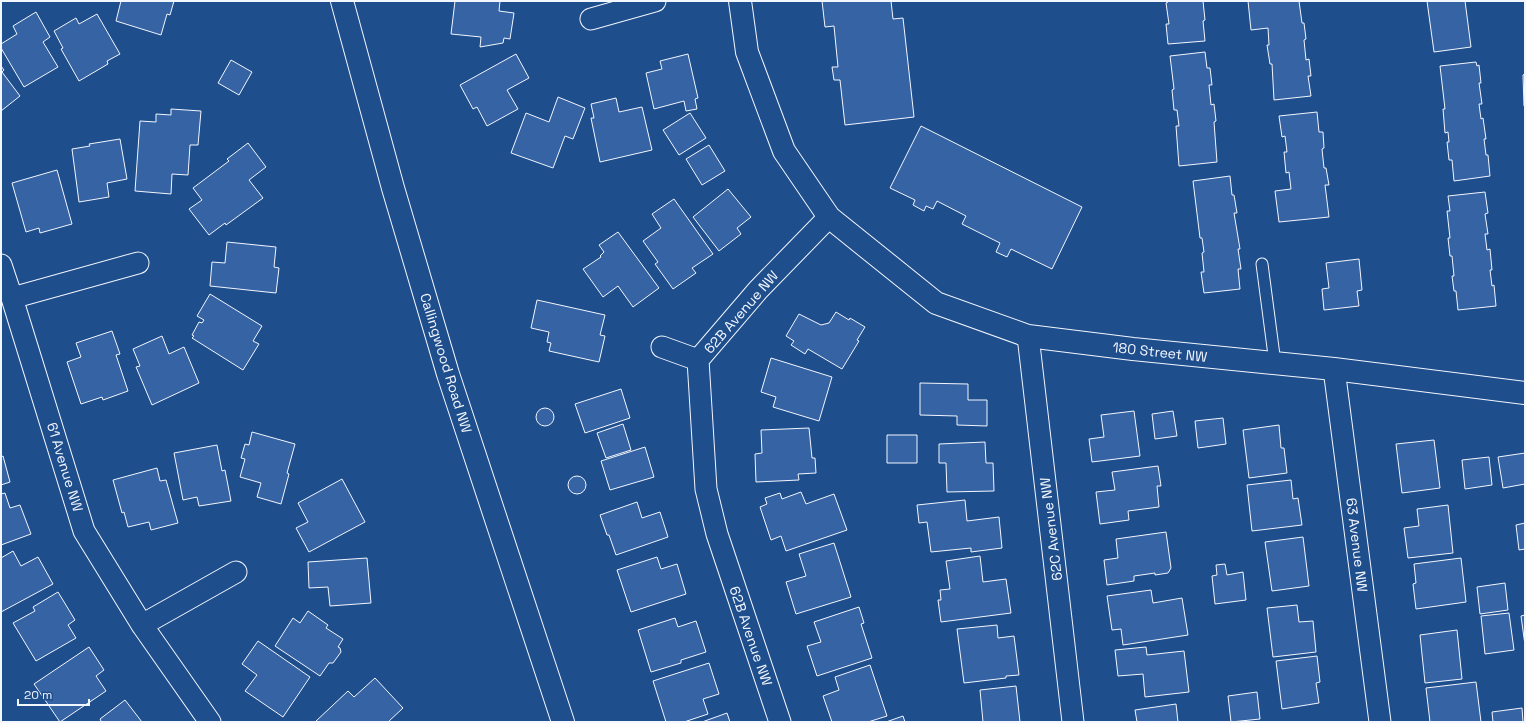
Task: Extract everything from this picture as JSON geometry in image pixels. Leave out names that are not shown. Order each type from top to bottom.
[{"type":"street","name":"Callingwood Road NW","points":[[342,1],[393,188],[448,374],[563,722]]},
{"type":"street","points":[[591,19],[655,1]]},
{"type":"street","points":[[740,1],[747,52],[784,151],[829,217]]},
{"type":"street","name":"180 Street NW","points":[[829,217],[936,303],[1028,336],[1133,350],[1334,369],[1525,393]]},
{"type":"street","name":"62B Avenue NW","points":[[780,722],[717,534],[706,489],[698,360],[758,290],[829,217]]},
{"type":"street","points":[[12,298],[138,263]]},
{"type":"street","name":"61 Avenue NW","points":[[1,266],[84,531],[142,625],[210,722]]},
{"type":"street","name":"62C Avenue NW","points":[[1028,336],[1073,722]]},
{"type":"street","points":[[662,347],[698,360]]},
{"type":"street","name":"63 Avenue NW","points":[[1334,369],[1380,722]]},
{"type":"street","points":[[142,625],[236,572]]},
{"type":"lane","points":[[1262,264],[1275,363]]},
{"type":"building","points":[[121,1],[174,1],[170,15],[167,14],[161,35],[116,21]]},
{"type":"building","points":[[455,1],[500,1],[499,11],[514,13],[510,39],[504,38],[503,43],[480,47],[481,37],[451,34]]},
{"type":"building","points":[[822,1],[891,1],[893,19],[903,18],[914,117],[845,125],[840,80],[834,80],[832,67],[838,67],[834,26],[825,27]]},
{"type":"building","points":[[1168,1],[1203,1],[1205,41],[1168,44],[1166,24],[1169,24],[1166,3]]},
{"type":"building","points":[[1248,1],[1299,1],[1306,39],[1304,40],[1306,60],[1309,59],[1311,76],[1308,76],[1311,96],[1274,100],[1272,64],[1270,64],[1267,45],[1269,45],[1268,28],[1251,30]]},
{"type":"building","points":[[1427,1],[1465,1],[1471,47],[1434,52]]},
{"type":"building","points":[[36,12],[50,37],[43,42],[58,67],[24,87],[1,48],[1,44],[17,34],[13,26]]},
{"type":"building","points":[[97,14],[120,54],[107,61],[108,64],[79,81],[61,49],[63,48],[54,31],[76,18],[79,24]]},
{"type":"building","points":[[1205,52],[1207,68],[1210,68],[1212,85],[1209,85],[1211,105],[1214,104],[1216,121],[1214,122],[1217,162],[1179,166],[1176,126],[1179,126],[1177,110],[1174,110],[1172,90],[1174,89],[1170,56]]},
{"type":"building","points":[[516,54],[529,78],[507,90],[518,109],[487,126],[477,107],[473,109],[460,85]]},
{"type":"building","points":[[688,54],[698,98],[695,99],[697,109],[686,111],[684,101],[654,109],[646,73],[662,69],[660,61]]},
{"type":"building","points":[[231,60],[252,72],[239,95],[218,83]]},
{"type":"building","points":[[1476,62],[1477,66],[1479,65],[1481,83],[1479,83],[1482,104],[1479,104],[1481,119],[1483,118],[1486,139],[1484,139],[1486,155],[1488,155],[1490,176],[1454,181],[1452,160],[1449,160],[1447,142],[1449,142],[1448,132],[1445,133],[1443,109],[1445,109],[1440,66]]},
{"type":"building","points":[[1,66],[4,70],[2,72],[20,96],[1,111]]},
{"type":"building","points":[[1525,74],[1525,106],[1524,106],[1523,75]]},
{"type":"building","points":[[558,97],[585,108],[573,139],[565,136],[553,168],[511,153],[526,113],[549,122]]},
{"type":"building","points":[[616,98],[619,112],[642,107],[652,150],[600,162],[591,118],[594,118],[591,104]]},
{"type":"building","points":[[171,109],[201,111],[198,145],[190,145],[188,175],[172,174],[171,194],[135,191],[140,121],[156,122],[156,114],[171,115]]},
{"type":"building","points":[[1317,112],[1319,132],[1323,132],[1324,148],[1322,149],[1324,168],[1326,168],[1329,185],[1325,185],[1329,217],[1279,222],[1275,191],[1291,189],[1289,172],[1286,173],[1284,152],[1287,152],[1285,136],[1282,137],[1279,116]]},
{"type":"building","points":[[690,113],[706,138],[679,155],[663,130]]},
{"type":"building","points":[[921,126],[1082,207],[1052,269],[1011,249],[1007,257],[996,252],[1000,243],[962,224],[966,216],[937,201],[933,209],[926,206],[924,211],[913,205],[915,200],[890,188]]},
{"type":"building","points":[[120,139],[127,179],[107,183],[109,197],[79,202],[72,149],[90,146],[89,144]]},
{"type":"building","points":[[248,143],[266,167],[249,180],[263,198],[226,225],[225,223],[209,235],[189,209],[202,200],[193,188],[229,161],[227,159]]},
{"type":"building","points":[[709,145],[725,171],[702,185],[686,159]]},
{"type":"building","points":[[57,170],[72,224],[40,233],[39,228],[26,232],[12,183]]},
{"type":"building","points":[[1230,176],[1232,195],[1234,195],[1237,213],[1234,213],[1240,249],[1238,249],[1241,269],[1238,269],[1240,289],[1204,293],[1201,272],[1204,272],[1202,253],[1204,252],[1202,238],[1200,238],[1193,181]]},
{"type":"building","points":[[728,189],[751,217],[737,228],[741,234],[719,251],[693,217]]},
{"type":"building","points":[[1485,192],[1488,213],[1485,214],[1488,234],[1485,234],[1487,250],[1490,249],[1492,270],[1490,270],[1492,286],[1494,285],[1496,306],[1458,310],[1456,291],[1454,291],[1452,276],[1454,276],[1452,256],[1450,256],[1448,238],[1450,238],[1447,211],[1450,211],[1448,196]]},
{"type":"building","points":[[674,199],[713,254],[692,268],[696,273],[673,289],[655,264],[658,262],[643,241],[661,228],[652,214]]},
{"type":"building","points":[[618,232],[659,288],[633,307],[618,286],[603,297],[583,269],[601,257],[600,256],[604,252],[599,245]]},
{"type":"building","points":[[227,242],[276,247],[274,267],[279,268],[276,293],[210,286],[212,262],[225,263]]},
{"type":"building","points":[[1359,259],[1362,290],[1357,291],[1359,306],[1324,310],[1322,289],[1329,288],[1326,263]]},
{"type":"building","points":[[210,294],[262,326],[253,341],[259,344],[243,370],[192,338],[194,336],[192,335],[199,322],[202,323],[204,320],[197,316]]},
{"type":"building","points":[[537,300],[605,315],[600,335],[605,336],[599,362],[549,351],[551,343],[547,342],[549,332],[531,328]]},
{"type":"building","points":[[836,312],[865,327],[857,340],[859,341],[842,369],[808,349],[805,354],[791,345],[794,341],[786,336],[799,314],[821,325],[829,323]]},
{"type":"building","points":[[112,331],[120,354],[116,355],[128,391],[103,400],[102,397],[81,404],[67,362],[81,357],[76,343]]},
{"type":"building","points":[[162,336],[169,354],[184,347],[199,383],[152,405],[136,367],[140,366],[133,349]]},
{"type":"building","points":[[771,358],[832,377],[819,421],[773,407],[776,397],[761,392]]},
{"type":"building","points":[[920,383],[968,384],[968,400],[987,400],[987,426],[957,425],[957,416],[920,415]]},
{"type":"building","points":[[621,389],[630,418],[585,433],[575,404]]},
{"type":"building","points":[[545,408],[551,411],[554,417],[551,423],[545,426],[539,423],[536,417],[539,411]]},
{"type":"building","points":[[1134,411],[1140,456],[1092,462],[1089,439],[1104,437],[1101,415]]},
{"type":"building","points":[[1173,411],[1177,436],[1155,439],[1152,414]]},
{"type":"building","points":[[1223,418],[1226,444],[1198,448],[1195,421]]},
{"type":"building","points":[[623,424],[631,450],[606,458],[597,433]]},
{"type":"building","points":[[1279,425],[1281,448],[1284,448],[1287,473],[1249,478],[1243,430]]},
{"type":"building","points":[[809,428],[812,458],[815,458],[816,473],[798,474],[799,480],[756,482],[755,454],[762,453],[761,430]]},
{"type":"building","points":[[252,432],[295,444],[287,473],[289,474],[281,504],[257,497],[261,483],[240,477],[245,459],[241,458],[245,444],[249,445]]},
{"type":"building","points":[[887,435],[917,435],[917,463],[887,463]]},
{"type":"building","points":[[1434,440],[1440,488],[1402,493],[1396,444]]},
{"type":"building","points":[[985,442],[986,463],[993,463],[994,491],[947,492],[946,463],[939,463],[939,444]]},
{"type":"building","points":[[217,445],[222,471],[225,470],[231,501],[199,506],[197,497],[183,500],[174,453]]},
{"type":"building","points":[[645,447],[654,477],[610,490],[601,461]]},
{"type":"building","points":[[1525,453],[1525,484],[1503,488],[1498,457]]},
{"type":"building","points":[[3,456],[10,482],[1,485],[1,457]]},
{"type":"building","points":[[1489,457],[1492,485],[1465,489],[1462,460]]},
{"type":"building","points":[[1158,466],[1161,486],[1157,486],[1159,507],[1128,511],[1129,520],[1100,524],[1096,492],[1115,490],[1112,472]]},
{"type":"building","points":[[157,468],[160,481],[166,480],[178,523],[151,530],[149,522],[128,527],[124,512],[122,513],[113,480]]},
{"type":"building","points":[[573,476],[581,476],[586,481],[584,492],[581,494],[573,494],[568,489],[568,481]]},
{"type":"building","points":[[342,479],[365,522],[309,552],[296,528],[308,522],[298,503]]},
{"type":"building","points":[[1291,480],[1293,499],[1298,498],[1302,525],[1252,531],[1247,485]]},
{"type":"building","points":[[801,492],[806,504],[834,494],[847,530],[786,551],[781,536],[771,540],[760,507],[767,504],[765,498],[780,493],[782,499]]},
{"type":"building","points":[[5,493],[10,508],[20,505],[31,534],[1,545],[1,494]]},
{"type":"building","points":[[965,500],[967,521],[999,517],[1002,548],[971,552],[971,548],[931,552],[927,522],[919,523],[917,505]]},
{"type":"building","points":[[637,502],[642,518],[660,512],[668,537],[616,555],[600,515]]},
{"type":"building","points":[[1448,505],[1453,553],[1408,558],[1404,528],[1419,526],[1417,509]]},
{"type":"building","points":[[1525,523],[1525,549],[1519,550],[1516,525]]},
{"type":"building","points":[[1166,532],[1171,568],[1168,573],[1134,576],[1134,581],[1107,585],[1104,560],[1118,558],[1116,539]]},
{"type":"building","points":[[1303,537],[1309,586],[1272,591],[1265,542]]},
{"type":"building","points":[[834,543],[851,597],[796,614],[786,582],[806,576],[799,554]]},
{"type":"building","points":[[13,551],[21,566],[38,557],[53,584],[1,612],[1,558]]},
{"type":"building","points":[[980,556],[983,582],[1006,579],[1011,613],[941,622],[938,600],[941,600],[940,590],[950,589],[946,561]]},
{"type":"building","points":[[657,557],[661,569],[677,564],[686,594],[631,612],[617,570]]},
{"type":"building","points":[[367,558],[371,603],[330,606],[328,587],[309,588],[308,562]]},
{"type":"building","points":[[1461,558],[1466,602],[1416,609],[1413,584],[1416,583],[1414,564]]},
{"type":"building","points":[[1225,564],[1227,575],[1243,572],[1246,600],[1215,604],[1212,576],[1217,575],[1216,565]]},
{"type":"building","points":[[1505,583],[1508,610],[1480,614],[1477,587]]},
{"type":"building","points":[[1151,590],[1153,603],[1182,598],[1188,635],[1123,645],[1121,629],[1112,630],[1107,596]]},
{"type":"building","points":[[58,592],[75,620],[68,625],[76,638],[36,661],[13,623],[35,611],[33,607]]},
{"type":"building","points":[[1297,605],[1299,622],[1313,621],[1316,652],[1273,657],[1267,608]]},
{"type":"building","points":[[859,607],[864,623],[861,624],[872,658],[817,676],[807,646],[821,642],[814,622]]},
{"type":"building","points":[[308,611],[328,625],[326,628],[343,639],[338,647],[340,648],[341,652],[333,663],[329,663],[320,676],[275,646],[293,618],[300,623]]},
{"type":"building","points":[[1509,613],[1514,650],[1485,654],[1481,616]]},
{"type":"building","points":[[1525,615],[1525,645],[1521,616]]},
{"type":"building","points":[[675,618],[678,627],[696,621],[706,652],[681,660],[681,663],[651,672],[638,630]]},
{"type":"building","points":[[997,625],[998,638],[1014,636],[1019,675],[964,683],[957,629]]},
{"type":"building","points":[[1457,630],[1462,679],[1425,683],[1420,635]]},
{"type":"building","points":[[258,641],[310,677],[283,717],[245,691],[257,675],[242,664]]},
{"type":"building","points":[[89,647],[104,670],[96,676],[106,691],[60,722],[34,684]]},
{"type":"building","points":[[1146,647],[1147,655],[1184,651],[1189,692],[1145,697],[1143,674],[1118,676],[1115,650]]},
{"type":"building","points":[[1317,656],[1320,682],[1316,683],[1319,703],[1282,709],[1276,661]]},
{"type":"building","points":[[709,663],[719,694],[703,699],[708,714],[684,722],[666,722],[653,681]]},
{"type":"building","points":[[870,665],[887,716],[868,722],[832,722],[823,696],[839,690],[835,677]]},
{"type":"building","points":[[375,678],[403,708],[388,722],[315,722],[348,691],[354,697]]},
{"type":"building","points":[[1476,682],[1481,722],[1430,722],[1426,688]]},
{"type":"building","points":[[1016,686],[1020,722],[983,722],[980,690]]},
{"type":"building","points":[[1257,692],[1260,719],[1231,722],[1228,696]]},
{"type":"building","points":[[125,700],[142,722],[100,722],[100,719]]},
{"type":"building","points":[[1176,704],[1178,722],[1137,722],[1135,710]]},
{"type":"building","points":[[1522,708],[1523,722],[1493,722],[1492,712]]},
{"type":"building","points":[[727,713],[730,722],[702,722]]},
{"type":"building","points":[[903,716],[905,722],[886,722]]}]
